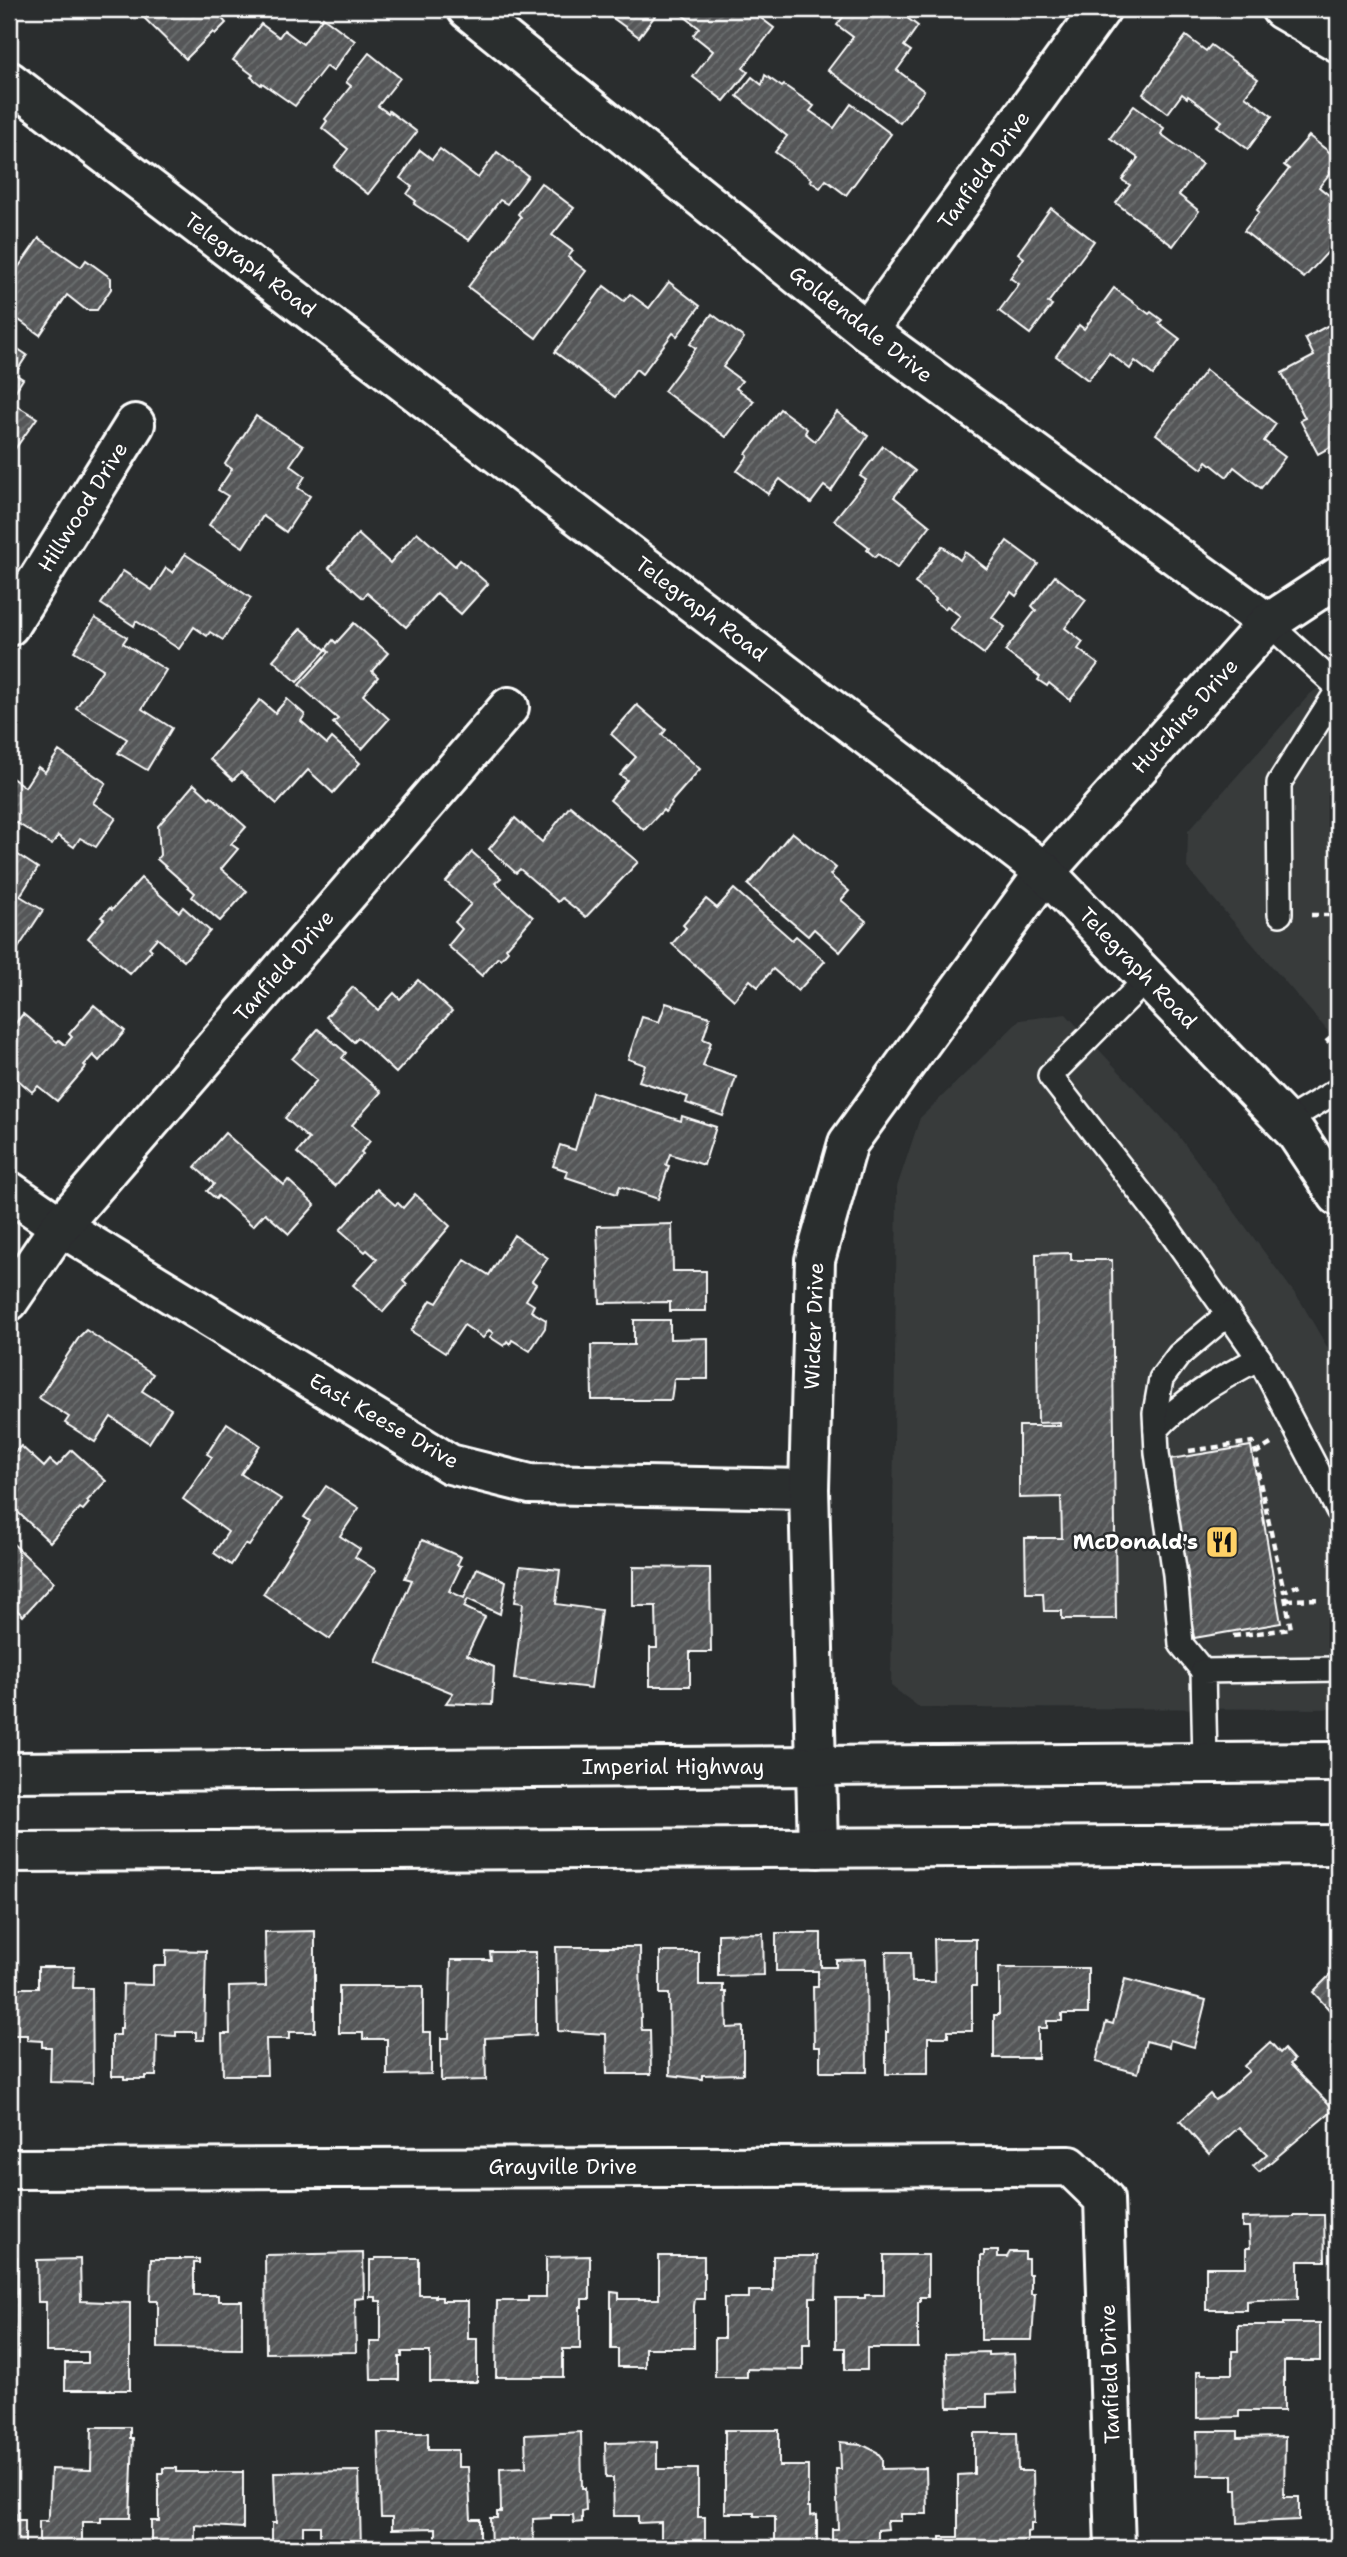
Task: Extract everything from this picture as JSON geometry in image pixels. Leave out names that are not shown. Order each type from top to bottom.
[{"type":"street","name":"Goldendale Drive","points":[[467,9],[867,331],[1268,623]]},
{"type":"street","name":"Tanfield Drive","points":[[867,331],[1101,9]]},
{"type":"street","points":[[1281,9],[1338,42]]},
{"type":"street","name":"Telegraph Road","points":[[9,81],[1045,872],[1296,1133],[1338,1196]]},
{"type":"street","name":"Hillwood Drive","points":[[9,626],[135,424]]},
{"type":"street","name":"Hutchins Drive","points":[[1045,872],[1268,623],[1338,577]]},
{"type":"street","name":"Tanfield Drive","points":[[9,1301],[60,1226],[509,707]]},
{"type":"street","name":"Wicker Drive","points":[[818,1848],[809,1489],[815,1260],[848,1143],[1045,872]]},
{"type":"street","name":"East Keese Drive","points":[[9,1191],[60,1226],[450,1464],[530,1484],[809,1489]]},
{"type":"street","name":"Imperial Highway","points":[[9,1772],[1338,1762]]},
{"type":"street","points":[[9,1853],[1338,1844]]},
{"type":"street","name":"Grayville Drive","points":[[9,2169],[1070,2166],[1104,2199]]},
{"type":"street","name":"Tanfield Drive","points":[[1104,2199],[1115,2548]]},
{"type":"lane","points":[[1268,623],[1338,688],[1279,783],[1280,914]]},
{"type":"lane","points":[[1147,978],[1051,1076],[1164,1223],[1259,1359],[1338,1510]]},
{"type":"lane","points":[[1285,1122],[1338,1090]]},
{"type":"lane","points":[[1205,1763],[1203,1671],[1181,1644],[1175,1575],[1157,1453],[1155,1413],[1161,1379],[1179,1355],[1228,1314]]},
{"type":"lane","points":[[1156,1430],[1173,1411],[1224,1377],[1259,1359]]},
{"type":"lane","points":[[1203,1671],[1338,1669]]},
{"type":"path","points":[[1326,1042],[1338,1032]]},
{"type":"path","points":[[1255,1453],[1296,1429]]},
{"type":"path","points":[[1184,1452],[1253,1441],[1291,1629],[1229,1636]]},
{"type":"path","points":[[1284,1591],[1303,1584]]},
{"type":"path","points":[[1286,1600],[1322,1599]]},
{"type":"shaded area","points":[[1338,673],[1338,1043],[1187,868],[1188,831],[1310,694]]},
{"type":"shaded area","points":[[1066,1014],[1178,1135],[1301,1302],[1338,1366],[1338,1709],[920,1708],[891,1686],[897,1187],[920,1118],[1020,1020]]},
{"type":"building","points":[[135,9],[225,9],[219,15],[226,23],[186,59]]},
{"type":"building","points":[[609,9],[660,9],[639,37],[606,13]]},
{"type":"building","points":[[684,9],[749,9],[774,28],[743,68],[748,72],[724,101],[693,77],[713,51],[693,35],[699,28],[680,13]]},
{"type":"building","points":[[841,9],[895,9],[918,26],[904,46],[911,51],[897,70],[924,91],[900,123],[828,70],[853,37],[837,25],[846,13]]},
{"type":"building","points":[[323,17],[355,41],[333,71],[326,66],[295,106],[262,83],[261,85],[251,77],[253,75],[233,60],[261,24],[279,37],[284,30],[303,44]]},
{"type":"building","points":[[1186,36],[1206,51],[1211,45],[1258,79],[1245,96],[1272,116],[1248,149],[1217,126],[1222,121],[1188,96],[1187,98],[1182,94],[1168,113],[1143,94]]},
{"type":"building","points":[[369,53],[400,78],[378,106],[417,132],[368,194],[334,167],[348,149],[322,128],[327,121],[325,119],[351,86],[346,82]]},
{"type":"building","points":[[765,75],[814,106],[810,111],[834,128],[851,104],[891,134],[846,195],[826,180],[820,188],[775,152],[787,136],[737,96],[752,77],[762,85]]},
{"type":"building","points":[[1134,106],[1164,128],[1161,134],[1202,164],[1179,195],[1199,211],[1173,246],[1116,203],[1130,185],[1122,180],[1138,158],[1110,138]]},
{"type":"building","points":[[1309,136],[1338,159],[1338,163],[1319,187],[1336,201],[1331,207],[1338,213],[1338,241],[1304,278],[1244,231],[1289,169],[1284,165]]},
{"type":"building","points":[[440,149],[478,178],[497,152],[528,176],[507,204],[500,200],[469,240],[414,204],[416,201],[407,194],[412,187],[400,178],[420,150],[432,159]]},
{"type":"building","points":[[541,183],[574,208],[552,235],[573,251],[568,257],[586,271],[536,338],[468,287],[521,217],[518,214]]},
{"type":"building","points":[[1051,208],[1094,241],[1048,303],[1052,305],[1030,334],[999,311],[1019,284],[1010,278],[1024,258],[1018,253]]},
{"type":"building","points":[[39,238],[81,267],[86,260],[111,278],[111,289],[97,310],[86,310],[67,295],[40,335],[9,313],[9,276],[13,270],[15,272]]},
{"type":"building","points":[[669,282],[700,306],[677,336],[673,333],[642,374],[636,369],[615,397],[555,352],[604,286],[624,301],[630,294],[649,308]]},
{"type":"building","points":[[1114,288],[1149,314],[1151,312],[1162,320],[1159,323],[1180,339],[1153,375],[1135,361],[1130,369],[1109,353],[1088,380],[1056,356],[1079,325],[1084,329]]},
{"type":"building","points":[[712,314],[744,338],[723,367],[742,381],[736,388],[754,401],[726,437],[664,391],[696,348],[690,344]]},
{"type":"building","points":[[1338,320],[1338,443],[1318,454],[1300,420],[1305,418],[1282,373],[1314,356],[1305,338]]},
{"type":"building","points":[[9,343],[27,355],[15,374],[23,379],[9,401]]},
{"type":"building","points":[[1206,370],[1276,424],[1264,441],[1285,457],[1261,488],[1234,467],[1227,477],[1207,461],[1202,469],[1156,434]]},
{"type":"building","points":[[9,401],[37,418],[10,456],[9,455]]},
{"type":"building","points":[[780,409],[807,429],[805,433],[815,441],[837,412],[868,436],[831,491],[824,486],[811,503],[780,479],[768,494],[737,471],[748,456],[746,454]]},
{"type":"building","points":[[256,416],[303,446],[290,465],[305,476],[298,488],[310,496],[286,532],[263,516],[243,547],[209,525],[228,496],[218,490],[232,469],[225,464]]},
{"type":"building","points":[[883,446],[915,471],[894,497],[930,526],[897,568],[878,554],[875,557],[867,550],[869,547],[834,520],[866,480],[860,476]]},
{"type":"building","points":[[417,532],[455,566],[460,560],[488,584],[461,614],[437,593],[406,627],[367,593],[363,598],[329,568],[358,534],[390,563]]},
{"type":"building","points":[[1007,541],[1038,564],[1016,596],[1011,592],[992,617],[1005,627],[984,654],[950,629],[960,616],[947,606],[945,609],[934,601],[936,599],[915,583],[942,546],[960,560],[965,552],[987,569]]},
{"type":"building","points":[[185,554],[251,598],[223,640],[210,632],[207,636],[194,627],[179,649],[136,621],[134,626],[101,604],[123,571],[152,590],[166,568],[173,573]]},
{"type":"building","points":[[1055,576],[1086,600],[1065,628],[1083,642],[1078,649],[1098,664],[1070,700],[1049,683],[1047,686],[1038,680],[1040,677],[1005,651],[1036,610],[1032,606]]},
{"type":"building","points":[[95,618],[127,637],[123,643],[166,670],[142,709],[172,728],[147,770],[118,753],[127,739],[76,708],[103,669],[74,651]]},
{"type":"building","points":[[354,623],[388,653],[372,671],[378,677],[363,695],[389,719],[362,749],[333,723],[338,719],[299,685],[329,652],[326,649],[333,640],[336,643]]},
{"type":"building","points":[[301,628],[326,650],[297,682],[273,660]]},
{"type":"building","points":[[287,699],[305,715],[301,721],[327,744],[332,738],[360,763],[333,793],[308,770],[277,804],[241,772],[233,780],[210,759],[260,700],[275,713]]},
{"type":"building","points":[[637,705],[666,730],[662,735],[700,769],[665,812],[663,810],[644,830],[610,800],[627,780],[620,775],[636,757],[611,734]]},
{"type":"building","points":[[59,751],[106,783],[93,803],[116,818],[96,847],[80,838],[74,847],[58,836],[52,845],[9,818],[9,776],[25,787],[38,767],[45,772]]},
{"type":"building","points":[[194,784],[246,827],[231,844],[238,849],[221,869],[247,891],[220,921],[192,897],[195,893],[157,859],[160,855],[158,826]]},
{"type":"building","points":[[570,806],[638,862],[586,917],[562,898],[558,902],[520,869],[516,873],[489,849],[515,818],[542,842]]},
{"type":"building","points":[[792,832],[836,868],[830,875],[849,891],[841,900],[866,921],[840,952],[814,929],[808,936],[748,885]]},
{"type":"building","points":[[9,849],[38,868],[20,896],[43,910],[17,950],[9,945]]},
{"type":"building","points":[[472,852],[501,878],[495,883],[533,917],[506,948],[508,951],[501,959],[498,957],[482,976],[448,946],[462,929],[455,922],[471,904],[446,882]]},
{"type":"building","points":[[141,878],[179,912],[183,907],[210,931],[184,961],[157,938],[149,947],[152,950],[130,974],[88,938],[104,919],[101,917],[110,908],[112,910]]},
{"type":"building","points":[[734,889],[792,940],[796,936],[825,961],[798,991],[773,969],[758,987],[750,980],[734,1000],[672,944],[686,928],[683,925],[706,899],[717,908]]},
{"type":"building","points":[[418,980],[452,1011],[396,1073],[358,1038],[354,1042],[326,1017],[353,987],[378,1010],[394,993],[400,999]]},
{"type":"building","points":[[666,1003],[710,1017],[703,1039],[711,1042],[703,1066],[736,1077],[723,1116],[686,1103],[688,1097],[639,1081],[645,1065],[628,1059],[642,1017],[659,1022]]},
{"type":"building","points":[[94,1005],[125,1031],[99,1061],[93,1055],[57,1101],[38,1086],[32,1092],[9,1072],[9,1031],[23,1014],[57,1042],[59,1040],[65,1045],[72,1037],[69,1034]]},
{"type":"building","points":[[318,1029],[346,1053],[342,1058],[381,1092],[352,1125],[370,1141],[361,1152],[363,1154],[335,1186],[297,1153],[309,1139],[285,1118],[317,1080],[292,1059]]},
{"type":"building","points":[[592,1092],[681,1121],[682,1116],[716,1127],[704,1165],[670,1154],[666,1165],[669,1166],[658,1199],[620,1186],[617,1194],[566,1177],[568,1171],[553,1166],[560,1145],[575,1150]]},
{"type":"building","points":[[225,1133],[284,1185],[288,1180],[315,1205],[289,1234],[265,1213],[253,1226],[218,1196],[216,1199],[207,1191],[214,1184],[195,1167]]},
{"type":"building","points":[[377,1189],[395,1205],[398,1203],[403,1208],[415,1194],[450,1226],[403,1281],[407,1285],[383,1312],[353,1285],[377,1259],[340,1230]]},
{"type":"building","points":[[672,1224],[673,1271],[706,1271],[706,1311],[670,1311],[670,1302],[600,1303],[597,1226]]},
{"type":"building","points":[[514,1235],[548,1258],[532,1281],[536,1284],[526,1300],[534,1305],[531,1311],[546,1320],[545,1328],[530,1351],[512,1340],[510,1344],[507,1341],[504,1346],[490,1337],[493,1333],[489,1330],[483,1338],[464,1325],[445,1353],[411,1331],[431,1300],[437,1303],[465,1260],[489,1275]]},
{"type":"building","points":[[1071,1253],[1071,1260],[1112,1260],[1116,1619],[1062,1619],[1062,1611],[1044,1611],[1043,1593],[1026,1593],[1025,1538],[1062,1538],[1061,1497],[1019,1498],[1019,1426],[1060,1426],[1060,1422],[1038,1423],[1036,1254]]},
{"type":"building","points":[[634,1320],[670,1320],[670,1339],[708,1338],[708,1379],[674,1379],[671,1400],[592,1400],[591,1345],[634,1345]]},
{"type":"building","points":[[86,1330],[153,1374],[142,1391],[171,1409],[149,1443],[111,1417],[95,1442],[65,1423],[69,1417],[39,1398]]},
{"type":"building","points":[[227,1423],[260,1445],[241,1474],[281,1499],[249,1546],[245,1544],[231,1565],[214,1553],[228,1532],[183,1499],[212,1457],[207,1454]]},
{"type":"building","points":[[21,1446],[44,1467],[50,1460],[57,1466],[72,1450],[106,1481],[87,1501],[89,1503],[83,1510],[80,1508],[50,1542],[11,1506],[9,1510],[9,1458]]},
{"type":"building","name":"McDonald's","points":[[1251,1446],[1281,1623],[1194,1638],[1164,1460]]},
{"type":"building","points":[[326,1486],[359,1508],[340,1536],[360,1549],[355,1557],[376,1570],[330,1639],[263,1594],[310,1521],[304,1517]]},
{"type":"building","points":[[9,1540],[54,1582],[23,1616],[9,1602]]},
{"type":"building","points":[[422,1540],[461,1557],[457,1565],[461,1566],[449,1591],[464,1598],[477,1568],[506,1581],[500,1614],[468,1599],[464,1607],[485,1617],[467,1655],[494,1667],[492,1705],[446,1703],[453,1693],[376,1662],[412,1580],[405,1578]]},
{"type":"building","points":[[520,1566],[560,1570],[556,1604],[601,1610],[591,1688],[514,1679],[523,1603],[515,1602]]},
{"type":"building","points":[[633,1567],[710,1568],[711,1652],[690,1652],[690,1686],[650,1686],[650,1648],[657,1648],[656,1606],[633,1606]]},
{"type":"building","points":[[315,1931],[315,2032],[289,2032],[289,2039],[266,2039],[267,2075],[223,2075],[222,2034],[230,2034],[229,1987],[266,1986],[265,1932]]},
{"type":"building","points":[[763,1933],[764,1975],[718,1976],[718,1934]]},
{"type":"building","points":[[776,1933],[821,1933],[821,1967],[836,1967],[836,1960],[866,1959],[867,2072],[820,2072],[820,2047],[814,2047],[813,1987],[818,1987],[818,1971],[776,1971]]},
{"type":"building","points":[[934,1939],[976,1939],[972,2031],[948,2031],[948,2037],[928,2037],[928,2074],[886,2074],[886,1952],[911,1952],[912,1982],[935,1982]]},
{"type":"building","points":[[556,1947],[640,1947],[641,2026],[642,2030],[650,2030],[651,2074],[607,2074],[606,2034],[558,2031]]},
{"type":"building","points":[[166,1950],[206,1951],[204,2040],[196,2040],[196,2032],[176,2032],[176,2036],[157,2035],[156,2076],[124,2079],[124,2076],[112,2076],[112,2035],[120,2035],[122,2028],[123,1984],[153,1985],[153,1966],[166,1966]]},
{"type":"building","points":[[490,1952],[536,1952],[536,2035],[485,2038],[486,2080],[441,2081],[441,2038],[449,2038],[451,1960],[491,1960]]},
{"type":"building","points":[[660,1952],[699,1952],[699,1985],[723,1985],[723,1992],[726,1992],[727,2028],[743,2027],[743,2074],[702,2075],[702,2079],[670,2075],[669,1994],[660,1994]]},
{"type":"building","points":[[38,1967],[74,1967],[73,1988],[92,1988],[93,2083],[50,2082],[51,2047],[42,2047],[42,2041],[27,2040],[27,2035],[9,2035],[9,1988],[38,1988]]},
{"type":"building","points":[[1338,1967],[1338,2013],[1335,2016],[1313,1992]]},
{"type":"building","points":[[999,1968],[1088,1968],[1088,2014],[1062,2014],[1062,2021],[1047,2021],[1047,2028],[1038,2028],[1038,2058],[994,2058],[994,2015],[999,2015]]},
{"type":"building","points":[[1125,1979],[1206,2000],[1194,2047],[1170,2040],[1169,2047],[1146,2041],[1138,2073],[1096,2062],[1106,2022],[1113,2024]]},
{"type":"building","points":[[339,1986],[423,1986],[423,2032],[431,2032],[431,2074],[387,2075],[387,2039],[363,2039],[363,2033],[339,2033]]},
{"type":"building","points":[[1270,2042],[1280,2053],[1284,2049],[1294,2060],[1290,2064],[1334,2109],[1259,2172],[1253,2166],[1267,2154],[1239,2127],[1209,2154],[1180,2121],[1210,2094],[1215,2100],[1223,2095],[1249,2071],[1244,2066]]},
{"type":"building","points":[[1324,2215],[1325,2261],[1298,2261],[1298,2299],[1247,2301],[1247,2310],[1206,2310],[1206,2267],[1246,2267],[1246,2248],[1250,2248],[1249,2227],[1242,2227],[1242,2218]]},
{"type":"building","points":[[984,2251],[998,2251],[998,2257],[1007,2257],[1010,2252],[1025,2252],[1028,2274],[1031,2274],[1031,2294],[1035,2294],[1032,2340],[981,2340],[981,2256],[984,2256]]},
{"type":"building","points":[[363,2253],[364,2298],[355,2299],[356,2352],[266,2353],[265,2255]]},
{"type":"building","points":[[884,2255],[928,2255],[928,2297],[920,2297],[918,2302],[918,2348],[867,2348],[867,2370],[845,2370],[845,2348],[836,2348],[836,2298],[884,2295]]},
{"type":"building","points":[[590,2256],[590,2299],[582,2299],[580,2307],[580,2349],[563,2349],[563,2377],[496,2377],[497,2301],[528,2301],[528,2297],[546,2297],[546,2257]]},
{"type":"building","points":[[659,2256],[704,2256],[704,2299],[695,2299],[694,2348],[645,2348],[645,2367],[618,2367],[618,2349],[611,2349],[611,2292],[619,2293],[619,2299],[659,2299]]},
{"type":"building","points":[[773,2256],[817,2256],[816,2297],[810,2297],[810,2344],[803,2344],[803,2370],[747,2369],[747,2377],[715,2377],[715,2338],[724,2338],[724,2298],[749,2298],[749,2291],[773,2291]]},
{"type":"building","points":[[9,2257],[17,2257],[16,2368],[12,2368],[12,2378],[9,2378]]},
{"type":"building","points":[[419,2258],[419,2295],[435,2295],[442,2297],[442,2301],[468,2301],[468,2339],[477,2339],[477,2382],[430,2382],[430,2352],[402,2352],[402,2357],[399,2357],[399,2380],[371,2380],[370,2342],[381,2342],[381,2301],[370,2297],[370,2260]]},
{"type":"building","points":[[80,2259],[81,2301],[130,2303],[130,2390],[65,2390],[65,2363],[88,2363],[88,2352],[46,2352],[46,2302],[38,2302],[37,2260]]},
{"type":"building","points":[[151,2259],[199,2259],[199,2263],[194,2263],[194,2295],[218,2295],[218,2301],[242,2301],[242,2349],[158,2348],[158,2301],[150,2301]]},
{"type":"building","points":[[1320,2323],[1320,2361],[1284,2361],[1284,2411],[1239,2411],[1239,2417],[1197,2418],[1197,2371],[1201,2371],[1201,2374],[1232,2374],[1232,2351],[1238,2351],[1238,2325]]},
{"type":"building","points":[[988,2352],[988,2355],[1014,2354],[1016,2393],[987,2394],[987,2407],[948,2407],[946,2353]]},
{"type":"building","points":[[92,2427],[130,2427],[130,2438],[133,2438],[130,2518],[101,2518],[101,2522],[82,2522],[82,2548],[39,2548],[39,2521],[47,2521],[49,2514],[51,2469],[91,2470]]},
{"type":"building","points":[[725,2430],[779,2430],[779,2466],[808,2466],[808,2507],[810,2516],[817,2515],[817,2548],[775,2548],[775,2516],[725,2513]]},
{"type":"building","points":[[1197,2431],[1238,2431],[1238,2438],[1285,2437],[1284,2497],[1299,2497],[1299,2520],[1238,2523],[1237,2490],[1233,2490],[1233,2475],[1198,2475]]},
{"type":"building","points":[[581,2432],[582,2488],[585,2488],[586,2510],[582,2511],[582,2522],[574,2523],[573,2515],[551,2515],[551,2518],[533,2519],[534,2548],[491,2548],[490,2518],[497,2518],[497,2512],[501,2512],[500,2468],[526,2467],[525,2435]]},
{"type":"building","points":[[378,2433],[428,2433],[428,2450],[458,2450],[458,2467],[468,2467],[471,2519],[480,2519],[480,2548],[436,2548],[436,2528],[392,2529],[392,2517],[381,2517]]},
{"type":"building","points":[[974,2433],[1017,2433],[1018,2471],[1033,2471],[1034,2523],[1031,2523],[1031,2531],[1027,2532],[1027,2548],[940,2548],[940,2537],[958,2537],[958,2475],[974,2474]]},
{"type":"building","points":[[9,2441],[11,2470],[14,2470],[14,2514],[16,2520],[25,2520],[25,2548],[9,2548]]},
{"type":"building","points":[[657,2442],[657,2469],[698,2469],[698,2517],[705,2517],[705,2548],[661,2548],[661,2522],[638,2523],[638,2516],[614,2516],[613,2478],[606,2478],[605,2443]]},
{"type":"building","points":[[840,2442],[861,2444],[877,2452],[882,2458],[882,2469],[926,2468],[927,2514],[901,2514],[901,2521],[887,2521],[888,2529],[878,2530],[878,2548],[837,2548],[837,2540],[832,2540],[832,2529],[838,2529],[836,2469],[841,2469]]},
{"type":"building","points":[[163,2468],[177,2468],[177,2472],[243,2472],[243,2528],[195,2525],[195,2548],[151,2548],[151,2521],[159,2521],[159,2473],[163,2473]]},
{"type":"building","points":[[359,2471],[361,2548],[320,2548],[320,2526],[303,2526],[303,2548],[272,2548],[272,2523],[276,2523],[274,2472]]},
{"type":"building","points":[[1236,2541],[1326,2541],[1326,2548],[1237,2548]]},
{"type":"place","name":"McDonald's","points":[[1222,1542]]}]
